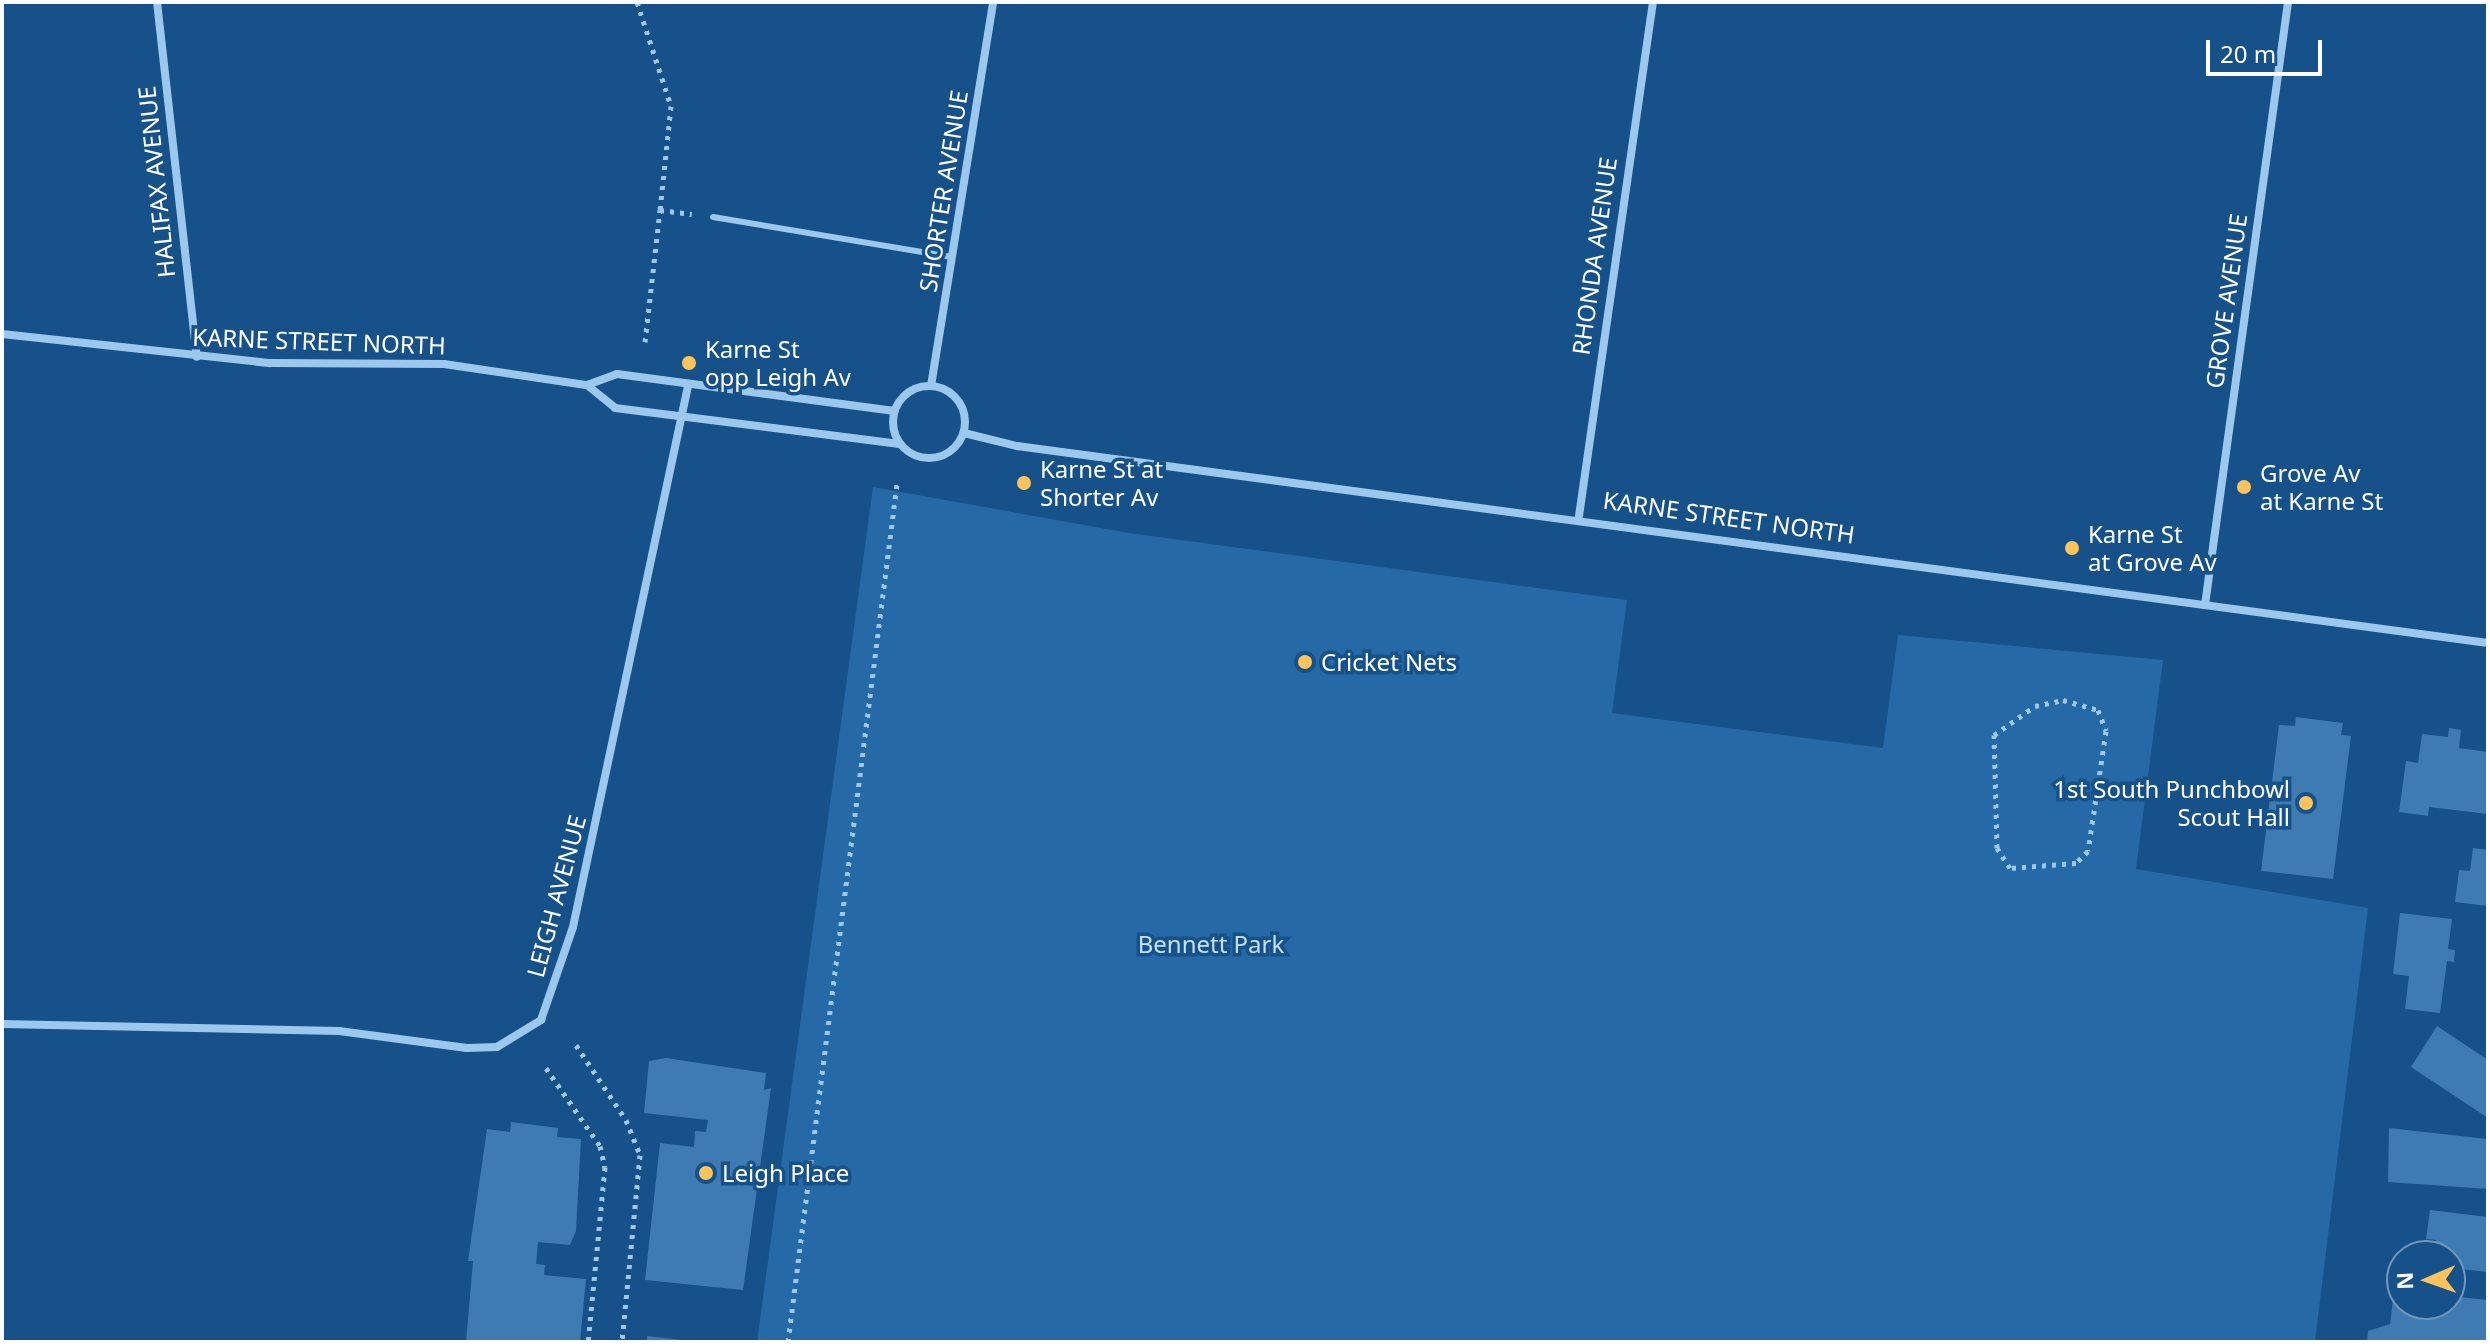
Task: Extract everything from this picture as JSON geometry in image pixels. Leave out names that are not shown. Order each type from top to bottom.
[{"type":"street","name":"HALIFAX AVENUE","points":[[157,2],[197,357]]},
{"type":"street","name":"SHORTER AVENUE","points":[[931,386],[993,2]]},
{"type":"street","name":"RHONDA AVENUE","points":[[1579,516],[1653,2]]},
{"type":"street","name":"GROVE AVENUE","points":[[2205,605],[2288,2]]},
{"type":"street","name":"KARNE STREET NORTH","points":[[2,334],[197,357],[444,364],[587,385],[617,374],[688,386],[895,411]]},
{"type":"street","name":"KARNE STREET NORTH","points":[[587,385],[615,408],[900,444]]},
{"type":"street","name":"LEIGH AVENUE","points":[[2,1024],[339,1031],[467,1048],[497,1047],[541,1020],[573,927],[684,417],[688,386]]},
{"type":"street","points":[[931,386],[959,402],[964,433],[951,452],[930,459],[900,444],[895,411],[909,392],[931,386]]},
{"type":"street","name":"KARNE STREET NORTH","points":[[964,433],[1017,446],[1579,516],[2488,643]]},
{"type":"lane","points":[[713,217],[952,257]]},
{"type":"path","points":[[637,2],[671,106],[645,342]]},
{"type":"path","points":[[660,210],[713,217]]},
{"type":"path","points":[[788,1342],[897,484]]},
{"type":"path","points":[[2045,701],[2084,704],[2103,715],[2084,859],[2021,869],[2001,858],[1994,735],[2045,701]]},
{"type":"path","points":[[576,1045],[626,1120],[640,1155],[622,1342]]},
{"type":"path","points":[[546,1068],[600,1146],[605,1167],[588,1342]]},
{"type":"green space","name":"Bennett Park","points":[[873,487],[1129,533],[1627,600],[1612,713],[1883,748],[1898,635],[2163,660],[2136,869],[2368,908],[2315,1342],[757,1342]]},
{"type":"building","name":"1st South Punchbowl Scout Hall","points":[[2296,717],[2343,723],[2341,735],[2351,736],[2333,879],[2261,871],[2279,725],[2295,726]]},
{"type":"building","points":[[2449,728],[2461,730],[2459,748],[2488,752],[2488,814],[2429,807],[2428,816],[2399,812],[2406,761],[2418,763],[2422,734],[2448,737]]},
{"type":"building","points":[[2473,848],[2488,850],[2488,906],[2455,902],[2459,870],[2470,871]]},
{"type":"building","points":[[2400,913],[2452,919],[2448,949],[2455,950],[2454,962],[2447,961],[2440,1013],[2405,1009],[2409,976],[2393,974]]},
{"type":"building","points":[[2437,1026],[2488,1060],[2488,1118],[2411,1067]]},
{"type":"building","name":"Leigh Place","points":[[666,1058],[766,1073],[764,1090],[771,1088],[743,1290],[645,1280],[660,1143],[694,1147],[695,1131],[706,1132],[708,1120],[644,1113],[649,1061]]},
{"type":"building","points":[[511,1122],[558,1128],[557,1137],[581,1139],[576,1231],[570,1245],[538,1242],[536,1264],[545,1265],[544,1275],[586,1279],[580,1342],[466,1342],[473,1261],[468,1261],[487,1129],[510,1132]]},
{"type":"building","points":[[2389,1128],[2487,1139],[2488,1189],[2388,1182]]},
{"type":"building","points":[[2430,1210],[2488,1217],[2488,1272],[2466,1270],[2466,1240],[2426,1239]]},
{"type":"building","points":[[2466,1298],[2488,1300],[2488,1342],[2367,1342],[2368,1331],[2390,1324],[2391,1320],[2466,1320]]},
{"type":"building","points":[[647,1336],[681,1340],[681,1342],[647,1342]]},
{"type":"place","name":"Karne St opp Leigh Av","points":[[689,363]]},
{"type":"place","name":"Karne St at Shorter Av","points":[[1024,483]]},
{"type":"place","name":"Grove Av at Karne St","points":[[2244,487]]},
{"type":"place","name":"Karne St at Grove Av","points":[[2072,548]]},
{"type":"place","name":"Cricket Nets","points":[[1305,662]]},
{"type":"place","name":"1st South Punchbowl Scout Hall","points":[[2306,803]]},
{"type":"place","name":"Leigh Place","points":[[706,1173]]}]
